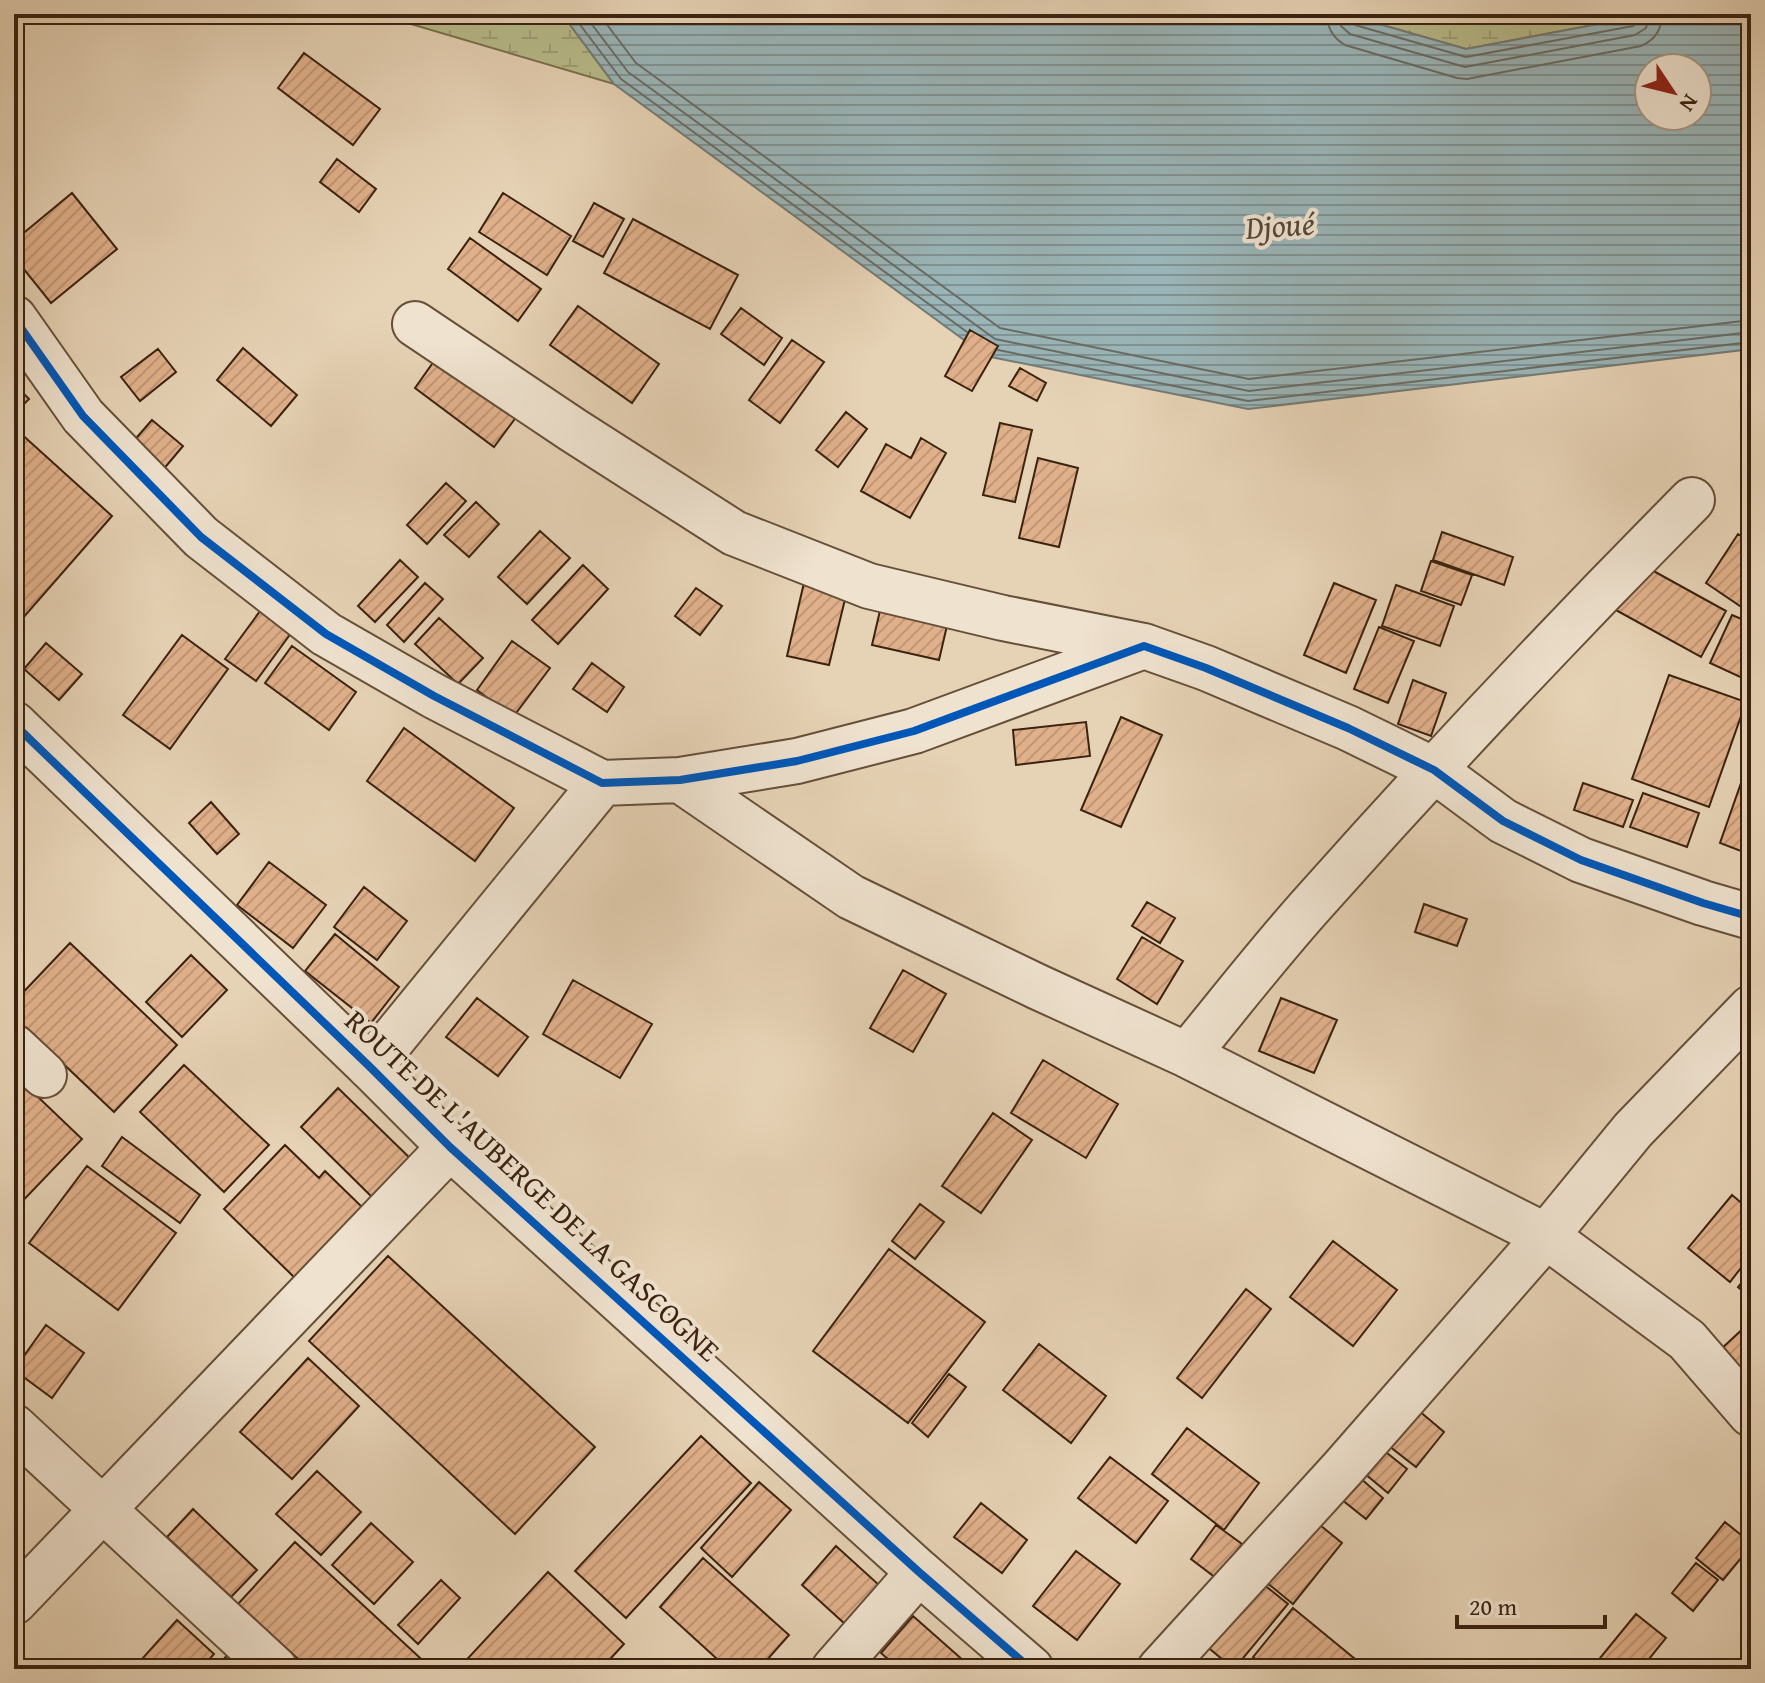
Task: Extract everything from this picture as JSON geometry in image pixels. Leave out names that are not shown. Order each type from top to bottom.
[{"type":"street","points":[[14,318],[83,416],[201,537],[326,634],[434,696],[602,783],[680,780],[797,761],[914,731],[1144,646]]},
{"type":"street","points":[[415,324],[734,533],[869,586],[1003,618],[1144,646],[1206,668],[1348,728],[1434,770],[1503,821],[1581,860],[1751,917]]},
{"type":"street","points":[[1187,1055],[1313,903],[1434,770],[1580,613],[1692,500]]},
{"type":"street","name":"ROUTE DE L'AUBERGE DE LA GASCOGNE","points":[[14,724],[450,1147],[919,1572],[1031,1669]]},
{"type":"street","points":[[680,780],[851,897],[1187,1055],[1546,1236],[1687,1340],[1751,1414]]},
{"type":"street","points":[[370,1067],[602,783]]},
{"type":"street","points":[[1160,1669],[1343,1468],[1546,1236],[1633,1130],[1751,1008]]},
{"type":"street","points":[[14,1602],[450,1147]]},
{"type":"street","points":[[14,1427],[275,1669]]},
{"type":"street","points":[[834,1669],[919,1572]]},
{"type":"green space","points":[[377,14],[562,14],[614,84]]},
{"type":"green space","points":[[1344,14],[1652,14],[1466,49]]},
{"type":"water","name":"Djoué","points":[[562,14],[1344,14],[1466,49],[1652,14],[1751,14],[1751,349],[1248,409],[986,356],[614,84]]},
{"type":"building","points":[[304,53],[380,109],[353,145],[278,88]]},
{"type":"building","points":[[337,159],[376,189],[359,212],[320,182]]},
{"type":"building","points":[[72,193],[117,249],[51,303],[14,257],[14,241]]},
{"type":"building","points":[[503,193],[571,236],[547,275],[479,232]]},
{"type":"building","points":[[594,203],[624,219],[603,257],[573,241]]},
{"type":"building","points":[[633,219],[738,275],[710,329],[604,273]]},
{"type":"building","points":[[470,238],[541,289],[518,321],[448,269]]},
{"type":"building","points":[[578,306],[659,364],[632,403],[550,345]]},
{"type":"building","points":[[741,308],[782,338],[764,365],[721,334]]},
{"type":"building","points":[[970,330],[998,346],[972,391],[945,376]]},
{"type":"building","points":[[792,340],[824,362],[780,423],[749,400]]},
{"type":"building","points":[[243,348],[297,395],[271,426],[217,380]]},
{"type":"building","points":[[158,349],[176,372],[140,401],[121,377]]},
{"type":"building","points":[[437,357],[517,416],[494,447],[415,388]]},
{"type":"building","points":[[1020,368],[1046,383],[1037,401],[1009,386]]},
{"type":"building","points":[[14,384],[29,399],[14,414]]},
{"type":"building","points":[[846,412],[867,429],[838,467],[816,450]]},
{"type":"building","points":[[152,420],[183,446],[162,471],[131,444]]},
{"type":"building","points":[[1000,423],[1032,430],[1015,502],[983,495]]},
{"type":"building","points":[[18,431],[112,516],[15,627],[14,435]]},
{"type":"building","points":[[921,438],[946,453],[910,518],[861,491],[886,444],[911,458]]},
{"type":"building","points":[[1038,458],[1078,468],[1059,547],[1019,538]]},
{"type":"building","points":[[446,483],[466,501],[427,544],[407,525]]},
{"type":"building","points":[[476,502],[499,524],[469,557],[444,535]]},
{"type":"building","points":[[540,531],[570,558],[527,604],[498,577]]},
{"type":"building","points":[[1442,532],[1513,557],[1504,585],[1433,560]]},
{"type":"building","points":[[1738,534],[1751,542],[1751,596],[1743,608],[1706,583]]},
{"type":"building","points":[[400,560],[418,577],[375,622],[358,606]]},
{"type":"building","points":[[1431,561],[1472,575],[1461,605],[1421,591]]},
{"type":"building","points":[[1639,563],[1726,611],[1701,657],[1614,609]]},
{"type":"building","points":[[583,565],[608,589],[558,644],[532,620]]},
{"type":"building","points":[[806,574],[849,583],[829,665],[787,656]]},
{"type":"building","points":[[425,583],[443,599],[404,642],[387,625]]},
{"type":"building","points":[[1334,583],[1376,600],[1346,673],[1304,655]]},
{"type":"building","points":[[1396,585],[1454,606],[1440,646],[1382,626]]},
{"type":"building","points":[[696,588],[722,606],[700,635],[675,616]]},
{"type":"building","points":[[882,602],[949,617],[939,660],[872,645]]},
{"type":"building","points":[[263,607],[294,629],[256,681],[225,659]]},
{"type":"building","points":[[1732,615],[1751,623],[1751,682],[1710,663]]},
{"type":"building","points":[[439,618],[483,658],[458,684],[415,644]]},
{"type":"building","points":[[1379,627],[1414,641],[1388,703],[1354,689]]},
{"type":"building","points":[[182,635],[228,669],[170,749],[123,715]]},
{"type":"building","points":[[512,641],[550,668],[513,717],[477,690]]},
{"type":"building","points":[[46,643],[82,674],[59,700],[24,669]]},
{"type":"building","points":[[292,646],[356,692],[329,730],[265,683]]},
{"type":"building","points":[[592,663],[624,687],[607,712],[573,689]]},
{"type":"building","points":[[1669,675],[1746,702],[1709,807],[1632,779]]},
{"type":"building","points":[[1413,680],[1446,693],[1431,736],[1398,724]]},
{"type":"building","points":[[1121,717],[1162,735],[1121,827],[1081,810]]},
{"type":"building","points":[[1086,722],[1090,756],[1016,765],[1013,730]]},
{"type":"building","points":[[404,728],[514,808],[475,861],[367,781]]},
{"type":"building","points":[[1583,783],[1633,800],[1623,827],[1574,810]]},
{"type":"building","points":[[1741,783],[1751,786],[1751,839],[1746,853],[1720,843]]},
{"type":"building","points":[[1643,793],[1699,813],[1687,847],[1630,827]]},
{"type":"building","points":[[211,802],[239,834],[217,854],[189,823]]},
{"type":"building","points":[[269,862],[326,905],[293,948],[237,905]]},
{"type":"building","points":[[364,887],[407,921],[377,960],[334,927]]},
{"type":"building","points":[[1147,902],[1175,918],[1160,943],[1132,926]]},
{"type":"building","points":[[1424,904],[1467,919],[1457,946],[1415,932]]},
{"type":"building","points":[[335,934],[399,987],[371,1023],[305,971]]},
{"type":"building","points":[[1142,937],[1183,961],[1157,1004],[1117,979]]},
{"type":"building","points":[[70,943],[177,1045],[114,1112],[14,1017],[14,1002]]},
{"type":"building","points":[[191,955],[227,990],[182,1037],[146,1002]]},
{"type":"building","points":[[903,970],[946,994],[913,1052],[870,1028]]},
{"type":"building","points":[[573,980],[652,1024],[620,1078],[543,1034]]},
{"type":"building","points":[[477,998],[528,1037],[498,1076],[446,1037]]},
{"type":"building","points":[[1281,998],[1337,1020],[1314,1073],[1259,1051]]},
{"type":"building","points":[[1043,1060],[1118,1104],[1086,1158],[1011,1113]]},
{"type":"building","points":[[184,1065],[269,1145],[224,1192],[140,1112]]},
{"type":"building","points":[[14,1074],[82,1139],[14,1210]]},
{"type":"building","points":[[338,1088],[414,1162],[376,1201],[301,1127]]},
{"type":"building","points":[[993,1113],[1032,1140],[981,1213],[942,1186]]},
{"type":"building","points":[[122,1137],[200,1195],[180,1223],[102,1166]]},
{"type":"building","points":[[285,1145],[319,1178],[325,1171],[363,1208],[296,1279],[224,1209]]},
{"type":"building","points":[[87,1166],[176,1233],[118,1310],[29,1243]]},
{"type":"building","points":[[1732,1195],[1751,1211],[1751,1255],[1730,1282],[1688,1248]]},
{"type":"building","points":[[920,1204],[944,1222],[915,1259],[892,1241]]},
{"type":"building","points":[[1333,1241],[1397,1290],[1353,1346],[1290,1297]]},
{"type":"building","points":[[889,1249],[985,1322],[908,1423],[813,1351]]},
{"type":"building","points":[[388,1256],[595,1447],[515,1534],[309,1341]]},
{"type":"building","points":[[1751,1271],[1751,1298],[1738,1287]]},
{"type":"building","points":[[1246,1289],[1271,1309],[1202,1398],[1177,1378]]},
{"type":"building","points":[[1748,1324],[1751,1328],[1751,1381],[1721,1349]]},
{"type":"building","points":[[46,1325],[84,1353],[52,1398],[14,1370]]},
{"type":"building","points":[[1039,1344],[1106,1396],[1071,1443],[1003,1390]]},
{"type":"building","points":[[308,1358],[359,1406],[292,1479],[240,1432]]},
{"type":"building","points":[[949,1374],[966,1387],[928,1437],[912,1423]]},
{"type":"building","points":[[1418,1410],[1444,1432],[1416,1467],[1389,1446]]},
{"type":"building","points":[[1187,1428],[1259,1483],[1224,1530],[1152,1474]]},
{"type":"building","points":[[701,1436],[751,1483],[626,1618],[575,1571]]},
{"type":"building","points":[[1382,1449],[1407,1469],[1388,1493],[1364,1473]]},
{"type":"building","points":[[1110,1457],[1168,1501],[1136,1543],[1078,1498]]},
{"type":"building","points":[[317,1471],[361,1512],[321,1555],[276,1514]]},
{"type":"building","points":[[1359,1477],[1383,1498],[1366,1519],[1341,1499]]},
{"type":"building","points":[[759,1482],[791,1510],[732,1577],[701,1548]]},
{"type":"building","points":[[981,1503],[1027,1540],[1002,1573],[954,1537]]},
{"type":"building","points":[[193,1509],[257,1570],[231,1597],[167,1537]]},
{"type":"building","points":[[1315,1521],[1342,1543],[1293,1604],[1266,1582]]},
{"type":"building","points":[[1725,1522],[1751,1546],[1723,1580],[1696,1558]]},
{"type":"building","points":[[371,1523],[413,1562],[374,1604],[332,1565]]},
{"type":"building","points":[[1216,1525],[1242,1544],[1216,1578],[1191,1559]]},
{"type":"building","points":[[295,1542],[432,1669],[309,1669],[238,1604]]},
{"type":"building","points":[[836,1546],[879,1585],[845,1624],[802,1585]]},
{"type":"building","points":[[1076,1551],[1120,1584],[1077,1640],[1033,1606]]},
{"type":"building","points":[[703,1558],[789,1635],[759,1669],[728,1669],[660,1607]]},
{"type":"building","points":[[1696,1563],[1718,1580],[1693,1611],[1672,1593]]},
{"type":"building","points":[[548,1572],[624,1644],[601,1669],[458,1669]]},
{"type":"building","points":[[1257,1579],[1288,1604],[1234,1669],[1204,1644]]},
{"type":"building","points":[[441,1580],[460,1598],[418,1644],[398,1625]]},
{"type":"building","points":[[1293,1608],[1355,1659],[1347,1669],[1268,1669],[1253,1657]]},
{"type":"building","points":[[1636,1614],[1666,1638],[1641,1669],[1614,1669],[1600,1658]]},
{"type":"building","points":[[913,1616],[973,1669],[899,1669],[881,1653]]},
{"type":"building","points":[[177,1620],[214,1654],[201,1669],[133,1669]]},
{"type":"building","points":[[231,1651],[251,1669],[215,1669]]},
{"type":"cycle path","points":[[14,318],[83,416],[201,537],[326,634],[434,696],[602,783],[680,780],[797,761],[914,731],[1144,646],[1206,668],[1348,728],[1434,770],[1503,821],[1581,860],[1751,917]]},
{"type":"cycle path","points":[[14,724],[450,1147],[919,1572],[1031,1669]]}]
